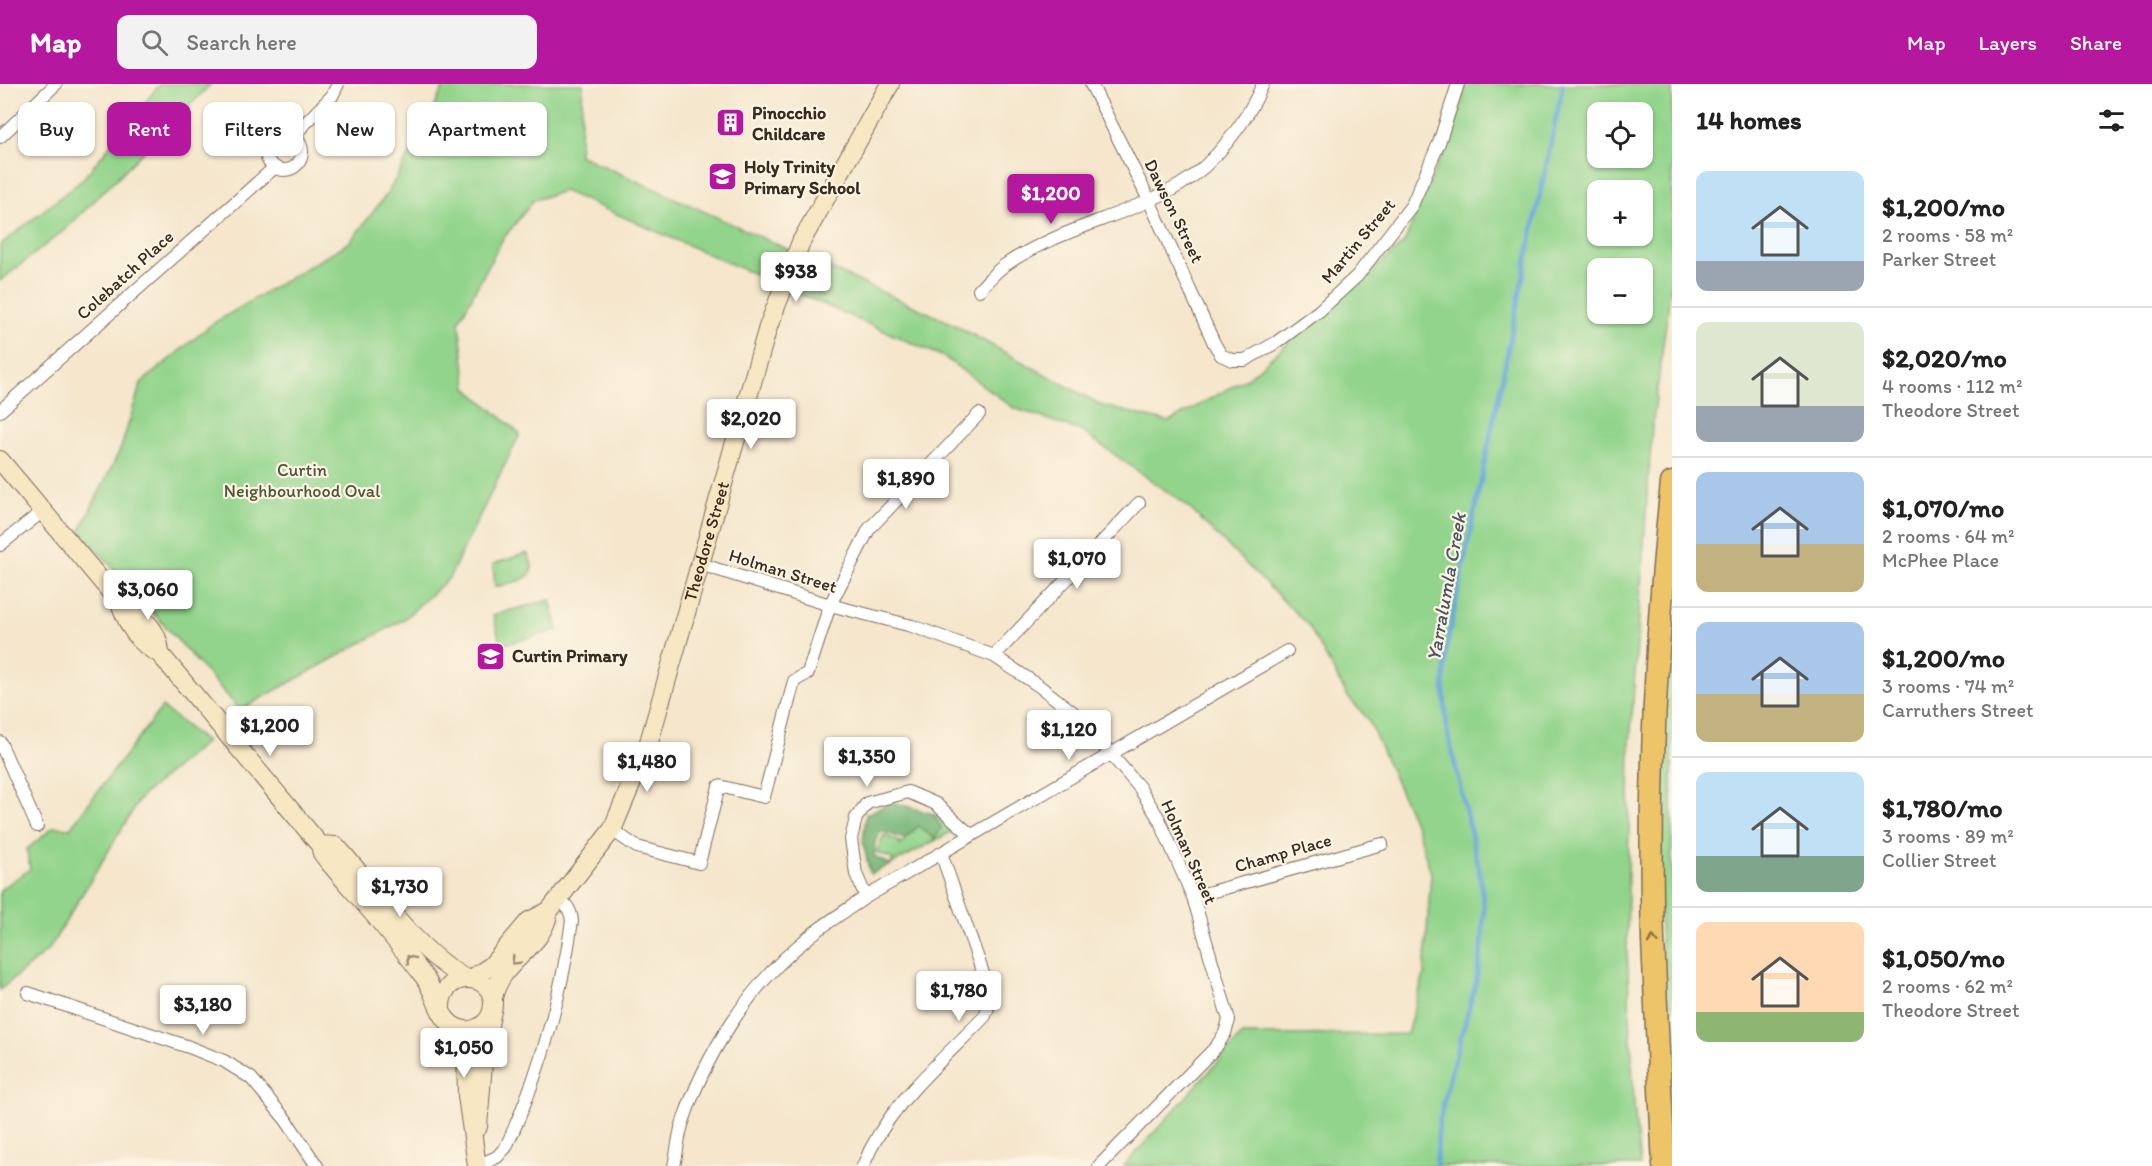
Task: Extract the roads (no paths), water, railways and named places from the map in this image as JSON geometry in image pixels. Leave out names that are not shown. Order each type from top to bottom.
[{"type":"highway","points":[[1664,1166],[1653,939],[1652,811],[1660,620],[1672,483]]},
{"type":"main road","name":"Theodore Street","points":[[476,1161],[484,1050],[500,976],[538,937],[554,904],[612,831],[649,742],[768,327],[790,267],[801,242],[890,84]]},
{"type":"main road","points":[[0,460],[120,603],[141,617],[149,626],[159,640],[160,654],[320,845],[328,861],[424,977],[466,1052],[466,1096],[476,1161]]},
{"type":"main road","points":[[320,845],[336,846],[401,923],[445,965],[485,985],[492,1006],[486,1023],[476,1030],[463,1030],[446,1016],[442,997],[454,982],[469,979]]},
{"type":"main road","name":"Theodore Street","points":[[469,979],[490,966],[529,921],[554,904]]},
{"type":"street","points":[[0,137],[56,84]]},
{"type":"street","points":[[303,126],[332,96],[338,84]]},
{"type":"street","name":"Dawson Street","points":[[1091,84],[1149,200],[1221,355]]},
{"type":"street","points":[[979,290],[1004,266],[1041,246],[1182,184],[1211,160],[1235,134],[1263,84]]},
{"type":"street","name":"Martin Street","points":[[1221,355],[1232,360],[1245,360],[1277,342],[1319,311],[1357,276],[1412,205],[1439,143],[1458,84]]},
{"type":"street","points":[[267,156],[274,167]]},
{"type":"street","name":"Colebatch Place","points":[[0,411],[274,167],[287,169],[297,164],[300,156]]},
{"type":"street","points":[[612,831],[637,847],[699,862],[719,786],[764,797],[794,681],[808,673],[830,605],[869,529],[899,495],[979,414]]},
{"type":"street","points":[[994,656],[1139,503]]},
{"type":"street","points":[[0,545],[43,511]]},
{"type":"street","name":"Holman Street","points":[[700,564],[830,605],[912,626],[994,656],[1078,716],[1139,787],[1159,819],[1193,897],[1230,1020],[1216,1047],[1099,1166]]},
{"type":"street","points":[[674,1166],[682,1126],[704,1069],[736,1016],[771,973],[809,937],[866,897],[1287,651]]},
{"type":"street","points":[[0,741],[37,826]]},
{"type":"street","points":[[866,897],[856,874],[851,839],[856,818],[867,803],[908,792],[936,804],[971,835]]},
{"type":"street","name":"Champ Place","points":[[1193,897],[1382,844]]},
{"type":"street","points":[[863,1166],[890,1118],[915,1087],[985,1016],[990,1002],[985,979],[941,853]]},
{"type":"street","points":[[476,1161],[497,1157],[506,1147],[544,1046],[563,973],[572,921],[571,912],[566,903],[554,904]]},
{"type":"street","points":[[28,993],[224,1061],[251,1078],[286,1120],[317,1166]]},
{"type":"waterway","name":"Yarralumla Creek","points":[[1436,1166],[1439,1123],[1476,983],[1482,946],[1484,907],[1479,869],[1447,730],[1444,690],[1446,650],[1563,84]]},
{"type":"place","name":"Pinocchio Childcare","points":[[731,123]]},
{"type":"place","name":"Holy Trinity Primary School","points":[[723,177]]},
{"type":"place","name":"Curtin Primary","points":[[491,656]]},
{"type":"park label","name":"Curtin Neighbourhood Oval","points":[[302,480]]}]
